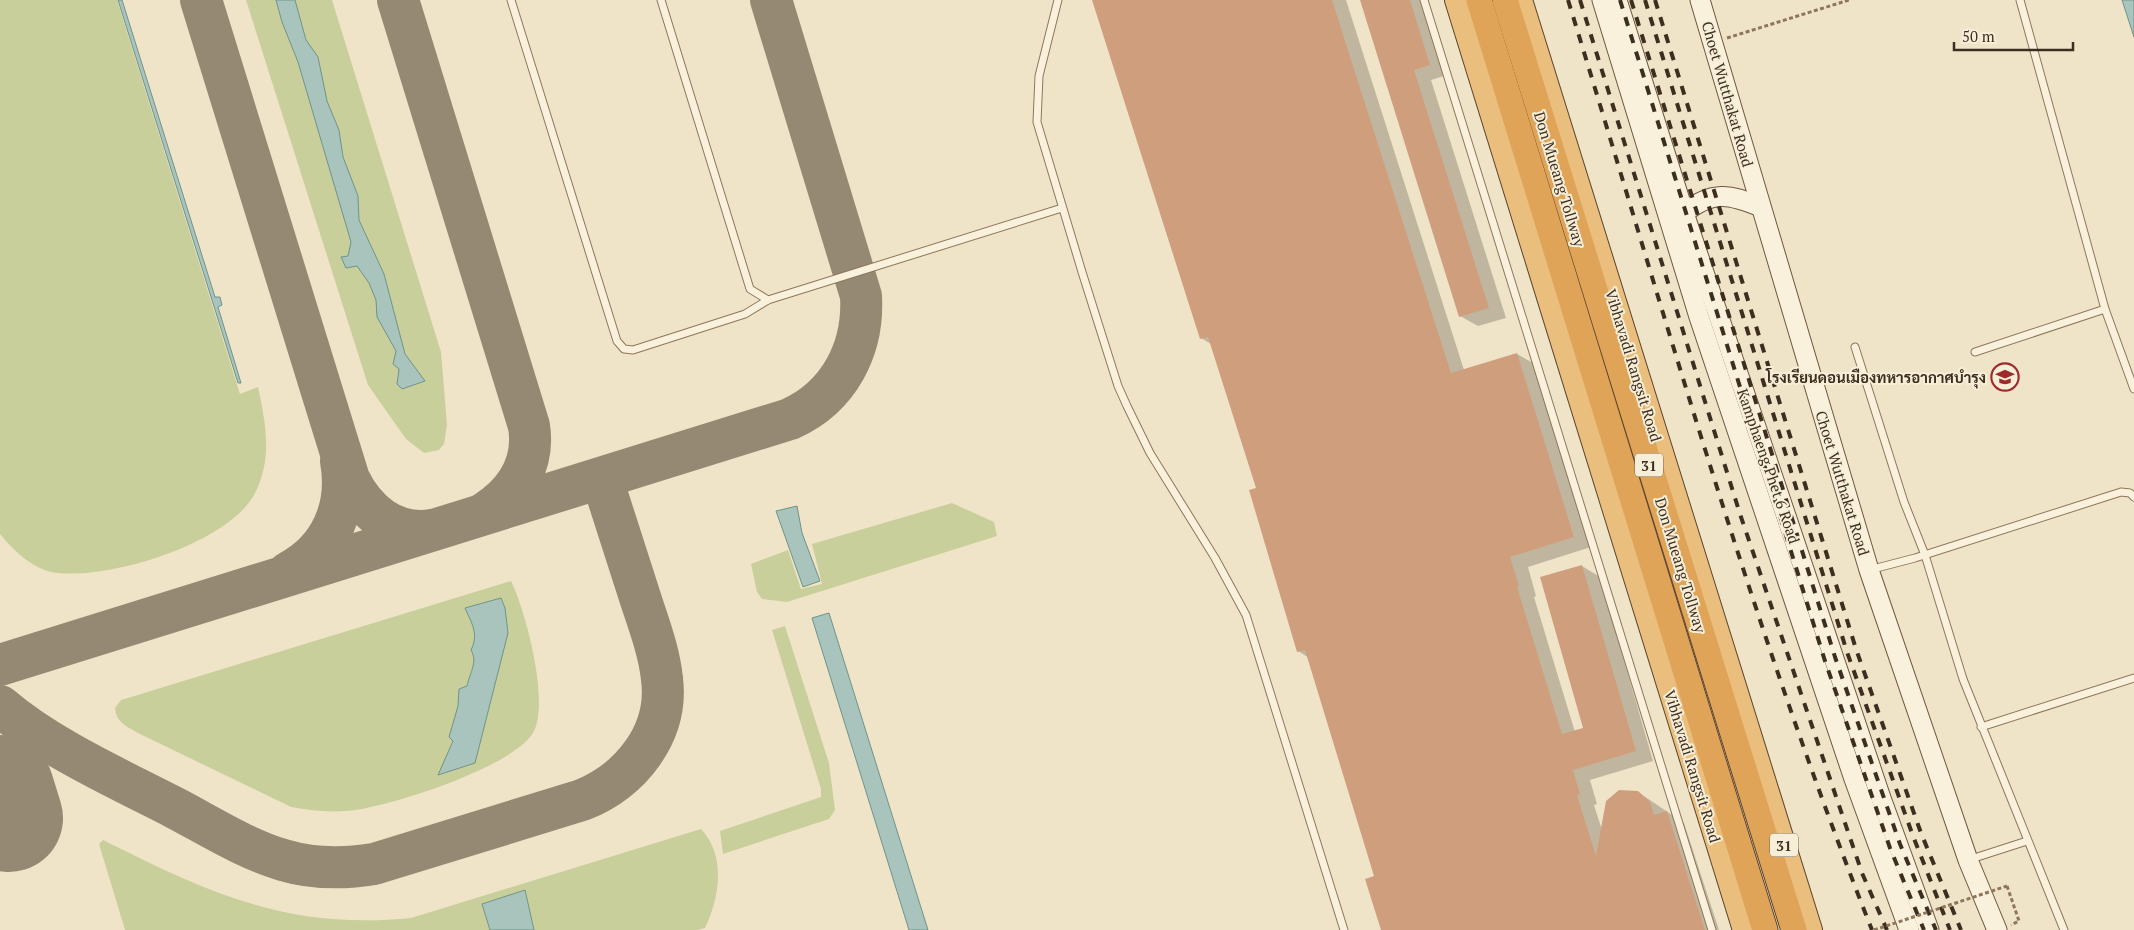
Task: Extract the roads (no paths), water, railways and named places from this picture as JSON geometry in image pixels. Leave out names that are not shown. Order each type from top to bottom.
[{"type":"highway","name":"Vibhavadi Rangsit Road","points":[[1456,0],[1744,930]]},
{"type":"highway","name":"Don Mueang Tollway","points":[[1479,0],[1765,930]]},
{"type":"highway","name":"Don Mueang Tollway","points":[[1505,0],[1794,930]]},
{"type":"highway","name":"Vibhavadi Rangsit Road","points":[[1521,0],[1811,930]]},
{"type":"main road","name":"Kamphaeng Phet 6 Road","points":[[1602,0],[1702,326],[1854,779],[1909,930]]},
{"type":"main road","name":"Kamphaeng Phet 6 Road","points":[[1617,0],[1684,214],[1881,798],[1930,930]]},
{"type":"main road","name":"Choet Wutthakat Road","points":[[1700,0],[1761,207],[1876,569],[1997,930]]},
{"type":"main road","points":[[1684,214],[1699,202],[1720,195],[1737,197],[1761,207]]},
{"type":"lane","points":[[511,0],[620,346],[627,350],[642,347],[745,314],[768,300],[1062,208]]},
{"type":"lane","points":[[661,0],[750,289],[768,300]]},
{"type":"lane","points":[[1058,0],[1040,76],[1037,108],[1041,136],[1062,208],[1107,352],[1124,399],[1150,452],[1215,558],[1246,615],[1344,930]]},
{"type":"lane","points":[[1424,0],[1712,930]]},
{"type":"lane","points":[[2020,0],[2105,309],[2134,389]]},
{"type":"lane","points":[[1975,352],[2105,309]]},
{"type":"lane","points":[[1855,347],[1904,502],[1925,555],[1963,679],[2064,930]]},
{"type":"lane","points":[[1876,569],[2121,492],[2130,493],[2134,497]]},
{"type":"lane","points":[[1981,726],[2134,678]]},
{"type":"lane","points":[[1974,859],[2027,841]]},
{"type":"water","points":[[118,0],[122,0],[215,297],[220,297],[222,305],[218,307],[241,383],[238,383]]},
{"type":"water","points":[[276,0],[295,0],[306,40],[318,57],[327,101],[339,130],[343,157],[358,196],[359,220],[384,274],[405,354],[425,381],[402,389],[397,384],[399,369],[393,364],[396,351],[377,317],[376,300],[369,283],[357,266],[346,268],[341,257],[348,256],[351,242],[298,62],[282,22]]},
{"type":"water","points":[[2122,0],[2134,0],[2134,37]]},
{"type":"water","points":[[797,506],[802,533],[820,581],[803,587],[776,511]]},
{"type":"water","points":[[501,598],[505,608],[508,633],[475,763],[438,775],[453,741],[449,737],[458,706],[459,689],[467,686],[474,663],[471,650],[474,634],[465,608]]},
{"type":"water","points":[[829,613],[928,930],[909,930],[812,618]]},
{"type":"water","points":[[525,890],[534,930],[490,930],[482,904]]},
{"type":"railway","points":[[1568,0],[1748,585],[1828,816],[1872,930]]},
{"type":"railway","points":[[1580,0],[1740,514],[1862,873],[1887,930]]},
{"type":"railway","points":[[1620,0],[1825,661],[1890,848],[1924,930]]},
{"type":"railway","points":[[1631,0],[1835,657],[1900,844],[1936,930]]},
{"type":"railway","points":[[1645,0],[1847,652],[1913,836],[1950,930]]},
{"type":"railway","points":[[1655,0],[1856,649],[1921,833],[1961,930]]},
{"type":"place","name":"โรงเรียนดอนเมืองทหารอากาศบำรุง","points":[[2005,377]]}]
